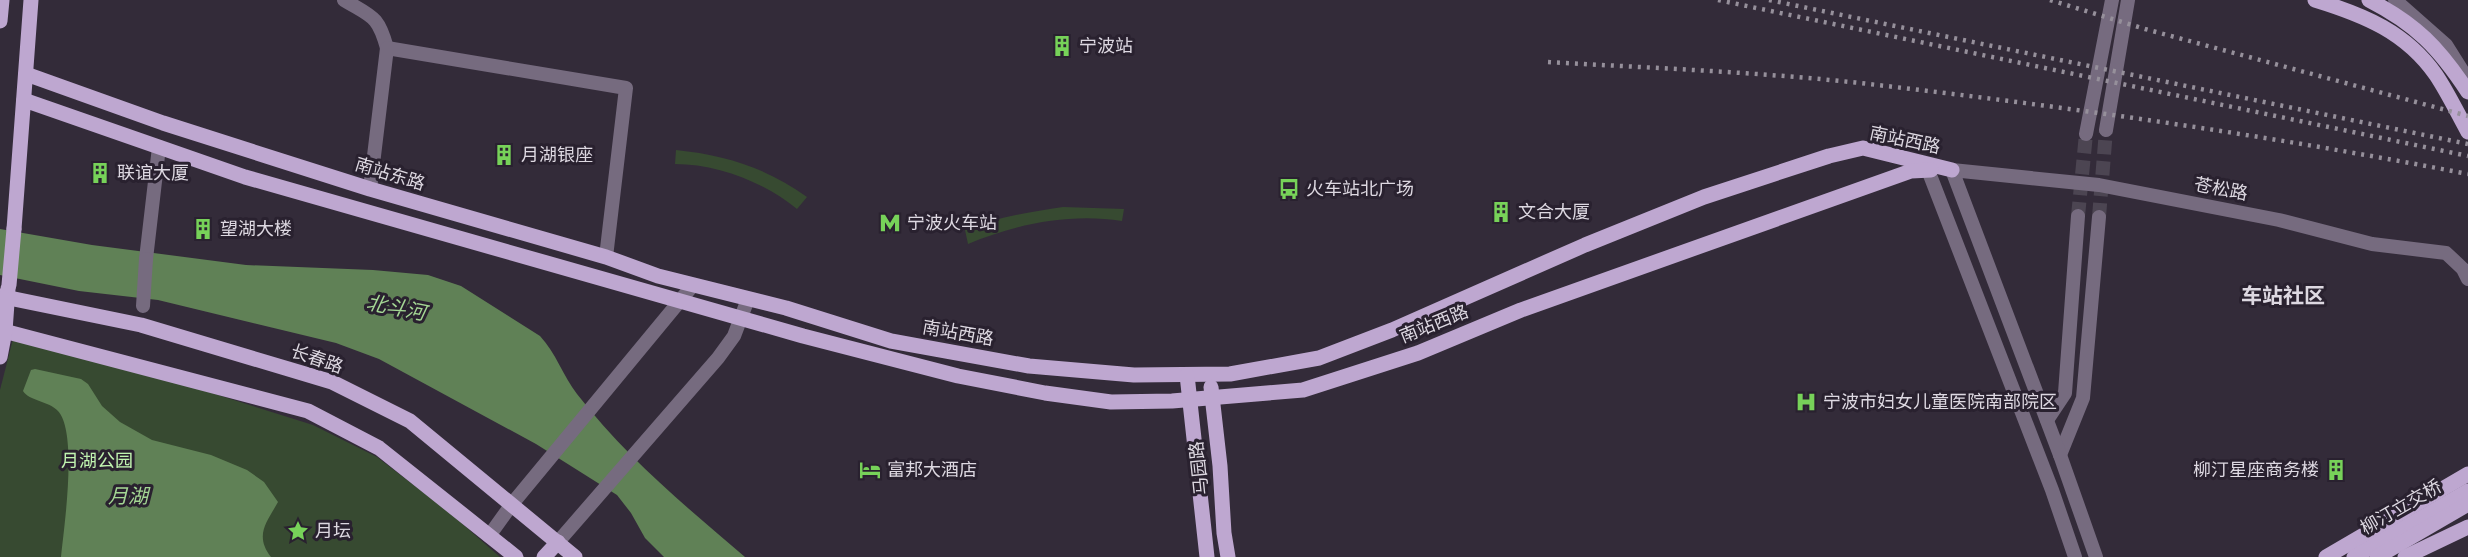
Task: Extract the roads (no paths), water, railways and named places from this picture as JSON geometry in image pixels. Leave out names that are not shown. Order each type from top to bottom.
[{"type":"main road","points":[[0,21],[2,0]]},
{"type":"main road","points":[[0,357],[5,292],[14,229],[31,0]]},
{"type":"main road","points":[[2315,0],[2378,22],[2413,49],[2436,75],[2468,132]]},
{"type":"main road","points":[[2368,0],[2412,25],[2452,68],[2468,92]]},
{"type":"main road","name":"南站东路","points":[[26,74],[163,123],[370,189],[606,257],[658,276],[748,298]]},
{"type":"main road","points":[[24,100],[245,177],[742,318]]},
{"type":"main road","name":"南站西路","points":[[748,298],[891,340],[1029,366],[1134,375],[1230,374],[1319,358],[1392,330],[1585,245],[1704,197],[1829,156],[1863,148],[1952,170]]},
{"type":"main road","name":"南站西路","points":[[742,318],[958,376],[1045,393],[1111,402],[1211,398],[1304,390],[1418,353],[1521,310],[1911,171],[1952,170]]},
{"type":"main road","name":"长春路","points":[[5,292],[141,325],[332,382],[410,422],[575,557]]},
{"type":"main road","points":[[3,331],[308,411],[380,448],[516,557]]},
{"type":"main road","name":"马园路","points":[[1210,374],[1228,557]]},
{"type":"main road","name":"马园路","points":[[1187,375],[1207,557]]},
{"type":"main road","points":[[2326,557],[2468,474]]},
{"type":"main road","name":"柳汀立交桥","points":[[2354,557],[2468,491]]},
{"type":"main road","name":"柳汀立交桥","points":[[2377,557],[2468,504]]},
{"type":"main road","points":[[2406,557],[2468,527]]},
{"type":"main road","points":[[544,557],[558,542]]},
{"type":"street","points":[[344,0],[374,17],[381,27],[387,48],[370,189]]},
{"type":"street","points":[[2086,134],[2112,0]]},
{"type":"street","points":[[2106,130],[2128,0]]},
{"type":"street","points":[[2395,0],[2446,45],[2468,80]]},
{"type":"street","points":[[387,48],[626,88],[606,257]]},
{"type":"street","points":[[141,325],[159,147]]},
{"type":"street","points":[[1928,170],[2052,490],[2075,557]]},
{"type":"street","points":[[1952,170],[2047,420],[2096,557]]},
{"type":"street","name":"苍松路","points":[[1952,170],[2099,185],[2279,220],[2372,244],[2445,253],[2463,269],[2468,279]]},
{"type":"street","points":[[2047,420],[2065,393],[2078,216]]},
{"type":"street","points":[[2060,455],[2083,398],[2099,217]]},
{"type":"street","points":[[489,536],[512,504],[693,285]]},
{"type":"street","points":[[558,542],[718,357],[734,336],[748,298]]},
{"type":"water","name":"北斗河","points":[[0,229],[92,245],[246,265],[373,270],[428,275],[461,286],[540,336],[577,394],[615,438],[656,480],[745,557],[664,557],[645,538],[631,513],[617,495],[536,444],[379,359],[336,343],[158,300],[79,291],[0,275]]},
{"type":"water","name":"月湖","points":[[31,370],[81,379],[88,384],[102,406],[120,422],[152,440],[211,455],[247,470],[264,482],[278,502],[266,522],[263,535],[263,542],[271,557],[61,557],[67,503],[69,459],[67,439],[64,422],[58,411],[23,391]]},
{"type":"tunnel","points":[[2099,217],[2106,130]]},
{"type":"tunnel","points":[[2078,216],[2086,134]]},
{"type":"railway","points":[[1718,0],[2468,156]]},
{"type":"railway","points":[[1769,0],[2468,144]]},
{"type":"railway","points":[[2050,0],[2145,29],[2468,116]]},
{"type":"railway","points":[[1548,62],[1782,76],[1936,92],[2241,134],[2468,174]]},
{"type":"place","name":"宁波站","points":[[1062,46]]},
{"type":"place","name":"月湖银座","points":[[504,155]]},
{"type":"place","name":"联谊大厦","points":[[100,173]]},
{"type":"place","name":"火车站北广场","points":[[1289,189]]},
{"type":"place","name":"文合大厦","points":[[1501,212]]},
{"type":"place","name":"宁波火车站","points":[[890,223]]},
{"type":"place","name":"望湖大楼","points":[[203,229]]},
{"type":"place","name":"宁波市妇女儿童医院南部院区","points":[[1806,402]]},
{"type":"place","name":"富邦大酒店","points":[[870,470]]},
{"type":"place","name":"柳汀星座商务楼","points":[[2336,470]]},
{"type":"place","name":"月坛","points":[[298,531]]},
{"type":"district","name":"车站社区","points":[[2283,296]]},
{"type":"park label","name":"月湖公园","points":[[97,461]]}]
